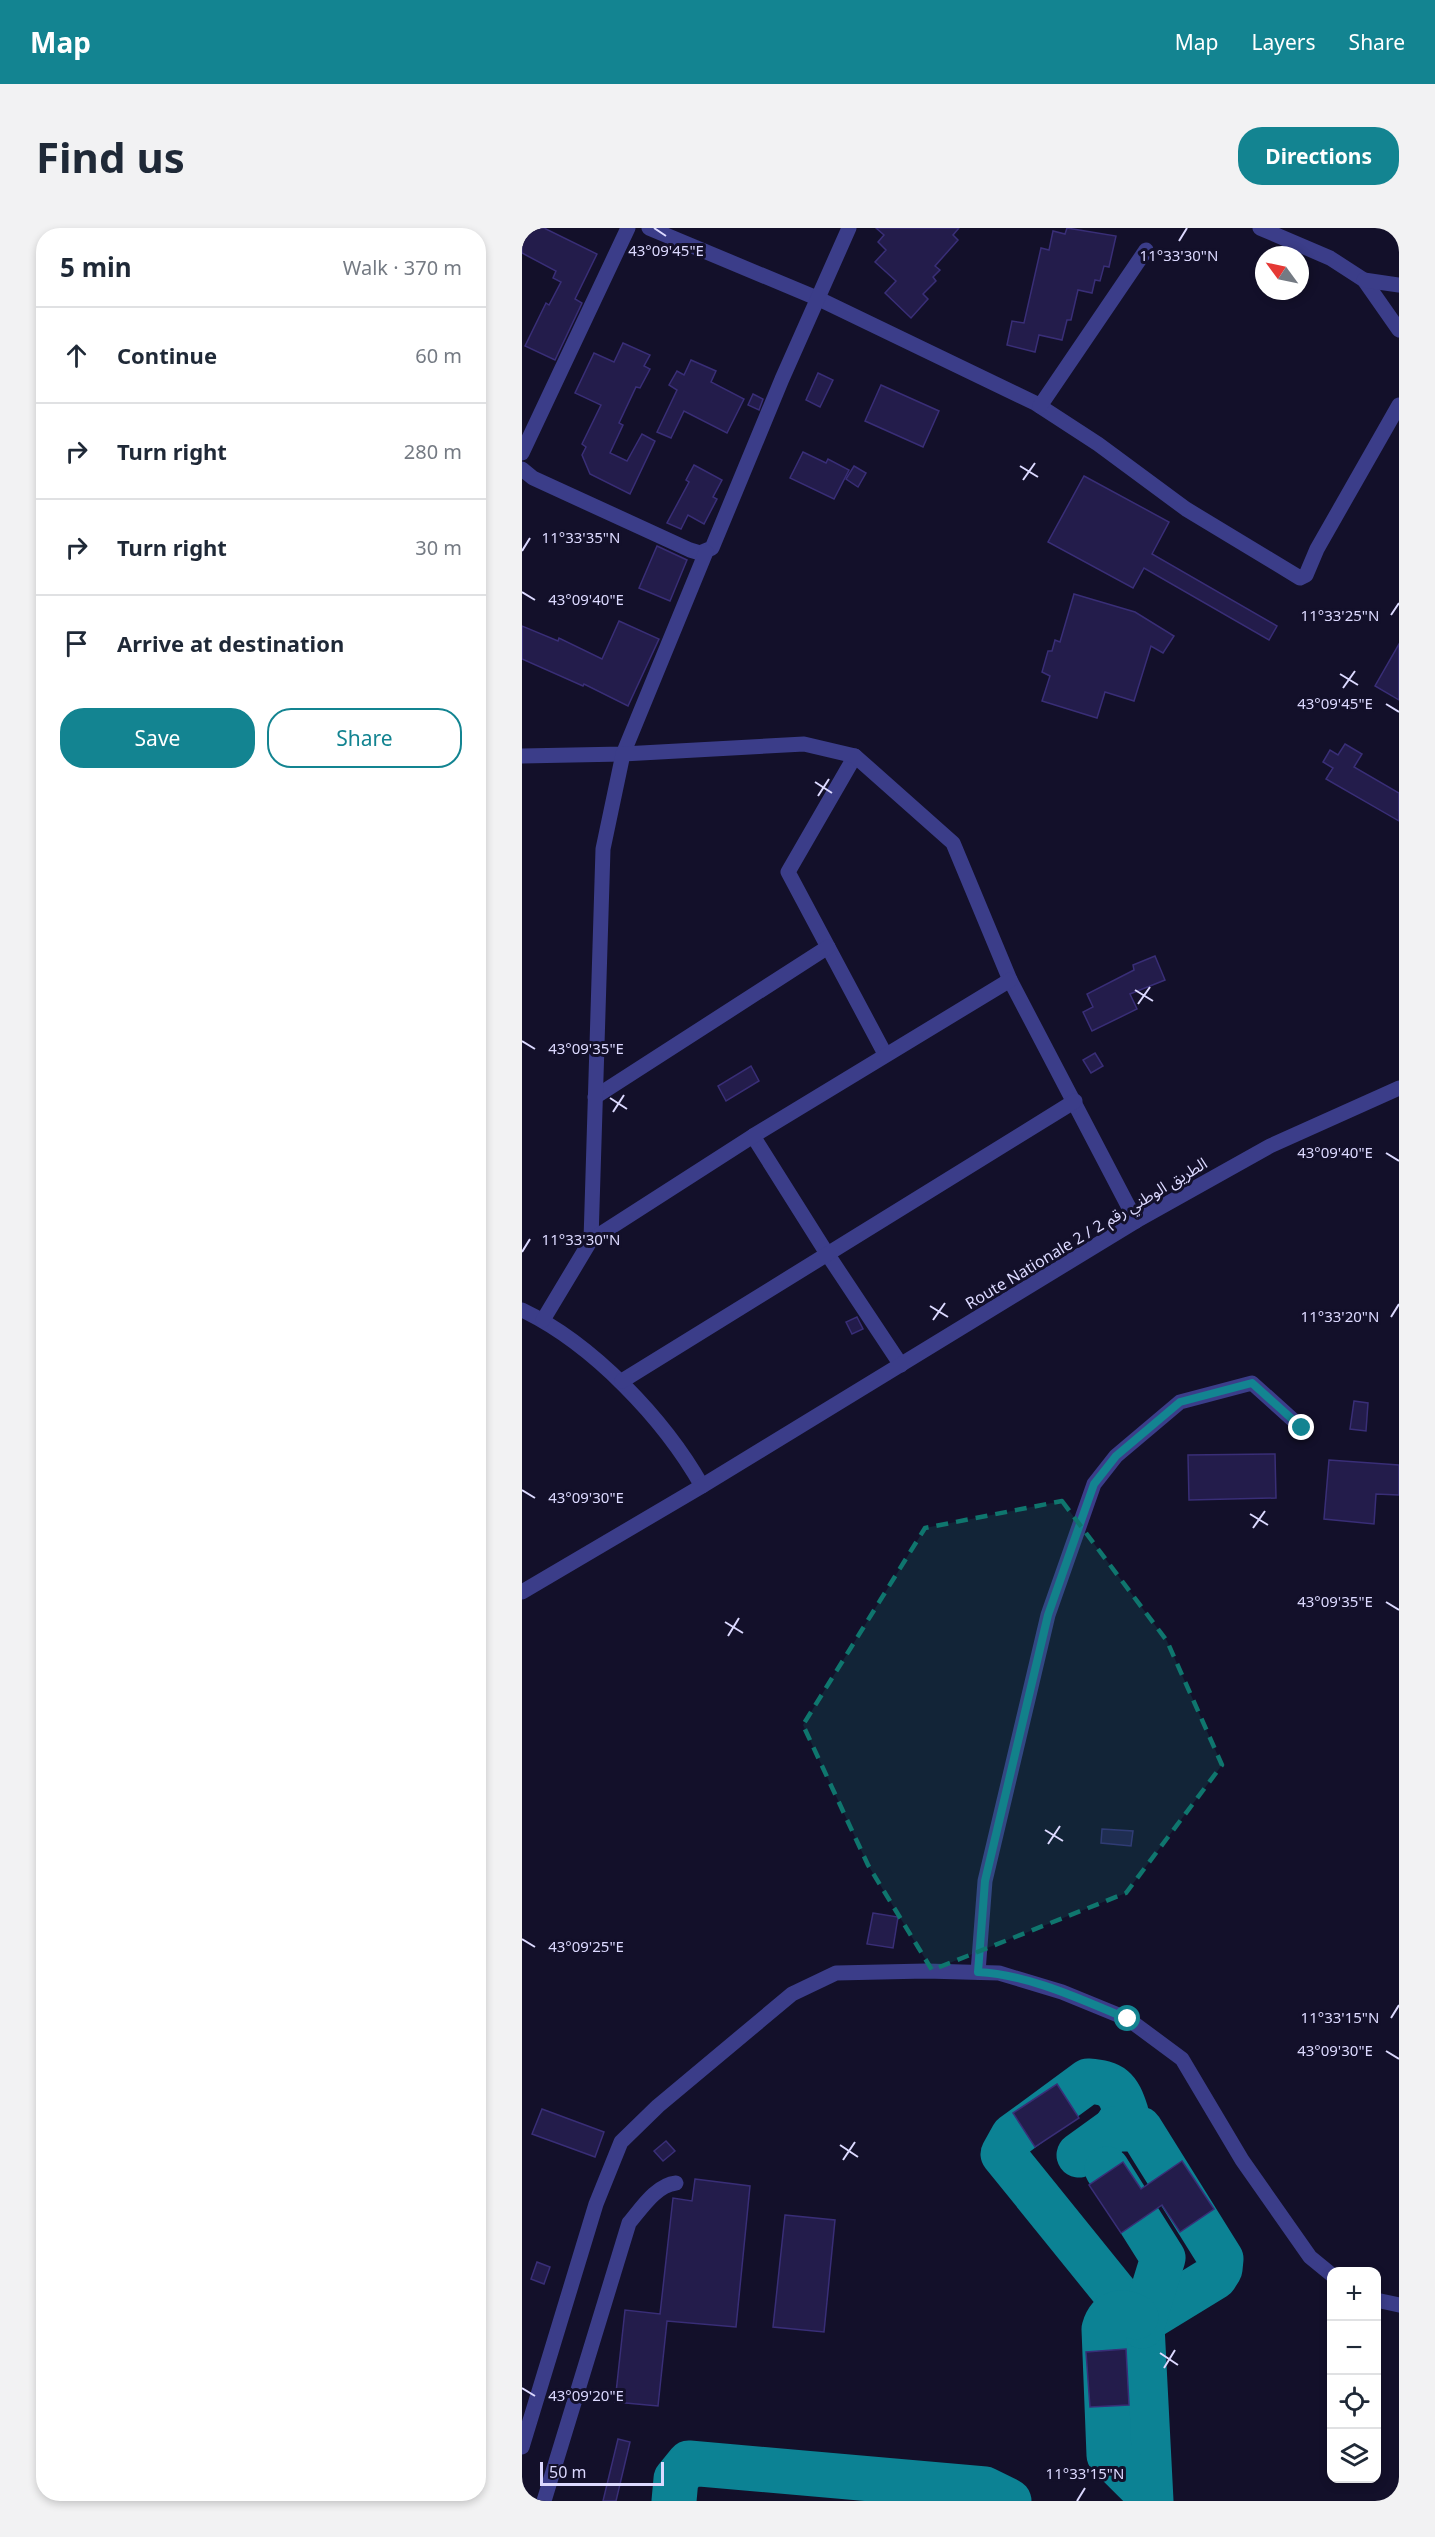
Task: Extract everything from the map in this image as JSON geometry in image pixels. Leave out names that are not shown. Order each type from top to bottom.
[{"type":"street","points":[[522,453],[628,228]]},
{"type":"street","points":[[649,228],[819,299],[1040,406],[1098,444],[1186,509],[1301,578],[1306,576],[1317,549],[1399,405]]},
{"type":"street","points":[[591,1240],[603,849],[623,754],[706,552],[712,548],[782,379],[849,228]]},
{"type":"street","points":[[1260,228],[1330,258],[1364,280],[1399,330]]},
{"type":"street","points":[[1040,406],[1146,250]]},
{"type":"street","points":[[1364,280],[1399,285]]},
{"type":"street","points":[[522,469],[533,478],[690,550],[706,552]]},
{"type":"street","points":[[522,756],[623,754],[804,744],[855,756],[953,843],[1010,981],[1136,1221]]},
{"type":"street","points":[[855,756],[788,872],[885,1054]]},
{"type":"street","points":[[595,1097],[828,947]]},
{"type":"street","points":[[543,1320],[591,1240],[885,1054],[1010,981]]},
{"type":"street","name":"Route Nationale 2 / الطريق الوطني رقم 2","points":[[522,1592],[702,1486],[1136,1221],[1270,1146],[1399,1088]]},
{"type":"street","points":[[622,1381],[825,1252],[1075,1101]]},
{"type":"street","points":[[753,1136],[825,1252],[901,1365]]},
{"type":"street","points":[[522,1310],[543,1320],[622,1381],[685,1456],[702,1486]]},
{"type":"street","points":[[978,1972],[985,1881],[1026,1707],[1048,1615],[1094,1484],[1116,1456],[1180,1402],[1252,1383],[1302,1428]]},
{"type":"street","points":[[522,2447],[596,2204],[621,2142],[658,2106],[792,1994],[836,1973],[926,1971],[999,1973],[1062,1992],[1128,2019],[1182,2059],[1242,2160],[1310,2256],[1327,2271]]},
{"type":"street","points":[[544,2501],[629,2223],[645,2203],[668,2184],[676,2184]]},
{"type":"street","points":[[1381,2301],[1399,2305]]},
{"type":"highlighted area","points":[[1062,1501],[1167,1641],[1222,1765],[1126,1893],[932,1970],[868,1865],[803,1725],[925,1528]]},
{"type":"building","points":[[522,228],[544,228],[597,254],[575,299],[582,303],[555,360],[525,346],[546,303],[549,305],[561,282],[553,278],[556,271],[522,253]]},
{"type":"building","points":[[876,228],[959,228],[953,235],[958,240],[935,266],[940,270],[933,277],[936,281],[923,294],[928,299],[911,318],[885,293],[896,281],[875,262],[886,250],[878,242],[884,235]]},
{"type":"building","points":[[1067,228],[1116,236],[1109,267],[1104,266],[1100,281],[1095,280],[1092,293],[1078,290],[1071,320],[1067,320],[1062,340],[1039,335],[1035,352],[1007,345],[1012,321],[1024,323],[1041,248],[1049,250],[1053,231],[1065,234]]},
{"type":"building","points":[[623,343],[650,355],[644,366],[650,369],[640,388],[636,387],[619,423],[623,425],[610,453],[627,461],[642,434],[655,441],[630,494],[590,474],[582,455],[586,447],[582,444],[601,405],[575,393],[594,353],[614,362]]},
{"type":"building","points":[[691,360],[716,371],[711,382],[744,399],[727,433],[684,411],[671,438],[657,432],[677,390],[669,385],[677,371],[684,375]]},
{"type":"building","points":[[818,373],[833,380],[820,407],[806,400]]},
{"type":"building","points":[[881,385],[939,411],[923,447],[865,421]]},
{"type":"building","points":[[753,394],[763,399],[759,410],[748,405]]},
{"type":"building","points":[[803,452],[826,463],[828,459],[849,470],[834,499],[790,478]]},
{"type":"building","points":[[694,465],[722,480],[713,497],[717,499],[704,524],[688,515],[681,529],[667,523],[689,482],[686,480]]},
{"type":"building","points":[[854,466],[866,473],[858,487],[846,479]]},
{"type":"building","points":[[1084,476],[1169,522],[1152,554],[1277,626],[1269,640],[1144,568],[1133,588],[1048,542]]},
{"type":"building","points":[[657,546],[687,560],[670,601],[639,588]]},
{"type":"building","points":[[1074,594],[1135,612],[1174,636],[1163,653],[1151,646],[1134,701],[1105,692],[1097,718],[1042,701],[1050,676],[1042,672],[1048,651],[1052,651],[1055,640],[1060,642]]},
{"type":"building","points":[[619,621],[659,639],[628,706],[584,684],[583,686],[522,659],[522,626],[558,641],[559,638],[602,659]]},
{"type":"building","points":[[1399,644],[1399,700],[1375,686]]},
{"type":"building","points":[[1345,744],[1362,754],[1354,767],[1399,793],[1399,821],[1326,779],[1333,768],[1323,762],[1330,750],[1338,755]]},
{"type":"building","points":[[1155,956],[1165,980],[1130,994],[1137,1009],[1092,1031],[1083,1012],[1093,1007],[1087,994],[1134,970],[1133,965]]},
{"type":"building","points":[[1095,1053],[1103,1066],[1091,1073],[1083,1060]]},
{"type":"building","points":[[751,1066],[759,1081],[726,1101],[718,1086]]},
{"type":"building","points":[[857,1317],[863,1329],[852,1334],[846,1322]]},
{"type":"building","points":[[1354,1401],[1368,1403],[1366,1431],[1350,1429]]},
{"type":"building","points":[[1275,1454],[1276,1498],[1189,1500],[1188,1455]]},
{"type":"building","points":[[1329,1460],[1399,1465],[1399,1495],[1376,1494],[1374,1524],[1324,1519]]},
{"type":"building","points":[[1102,1829],[1133,1831],[1131,1846],[1101,1843]]},
{"type":"building","points":[[873,1913],[898,1917],[893,1948],[867,1944]]},
{"type":"building","points":[[1057,2084],[1079,2118],[1035,2147],[1013,2113]]},
{"type":"building","points":[[542,2109],[604,2132],[595,2157],[532,2134]]},
{"type":"building","points":[[666,2141],[675,2151],[663,2161],[654,2151]]},
{"type":"building","points":[[1182,2161],[1214,2209],[1180,2232],[1162,2205],[1121,2233],[1089,2185],[1123,2162],[1141,2189]]},
{"type":"building","points":[[695,2179],[750,2186],[736,2327],[667,2321],[658,2406],[615,2402],[625,2310],[660,2314],[673,2198],[692,2201]]},
{"type":"building","points":[[785,2215],[835,2220],[824,2332],[773,2327]]},
{"type":"building","points":[[537,2262],[550,2267],[544,2284],[531,2279]]},
{"type":"building","points":[[1126,2349],[1129,2405],[1090,2407],[1086,2352]]},
{"type":"building","points":[[618,2439],[630,2442],[616,2501],[603,2501]]},
{"type":"taxiway","points":[[1115,2129],[1126,2112],[1120,2097],[1109,2085],[1088,2081],[1013,2136],[1003,2154],[1142,2326],[1151,2501]]},
{"type":"taxiway","points":[[1079,2155],[1115,2129],[1140,2129],[1221,2259],[1220,2269],[1215,2277],[1148,2318],[1142,2326]]},
{"type":"taxiway","points":[[1107,2169],[1163,2258],[1142,2326]]},
{"type":"taxiway","points":[[1136,2317],[1125,2313],[1116,2314],[1109,2319],[1104,2329],[1109,2455],[1150,2496]]},
{"type":"taxiway","points":[[674,2501],[676,2479],[689,2463],[985,2489],[1009,2501]]},
{"type":"route","points":[[1128,2019],[1062,1992],[999,1973],[978,1972],[985,1881],[1048,1615],[1094,1484],[1116,1456],[1180,1402],[1252,1383],[1302,1428]]}]
